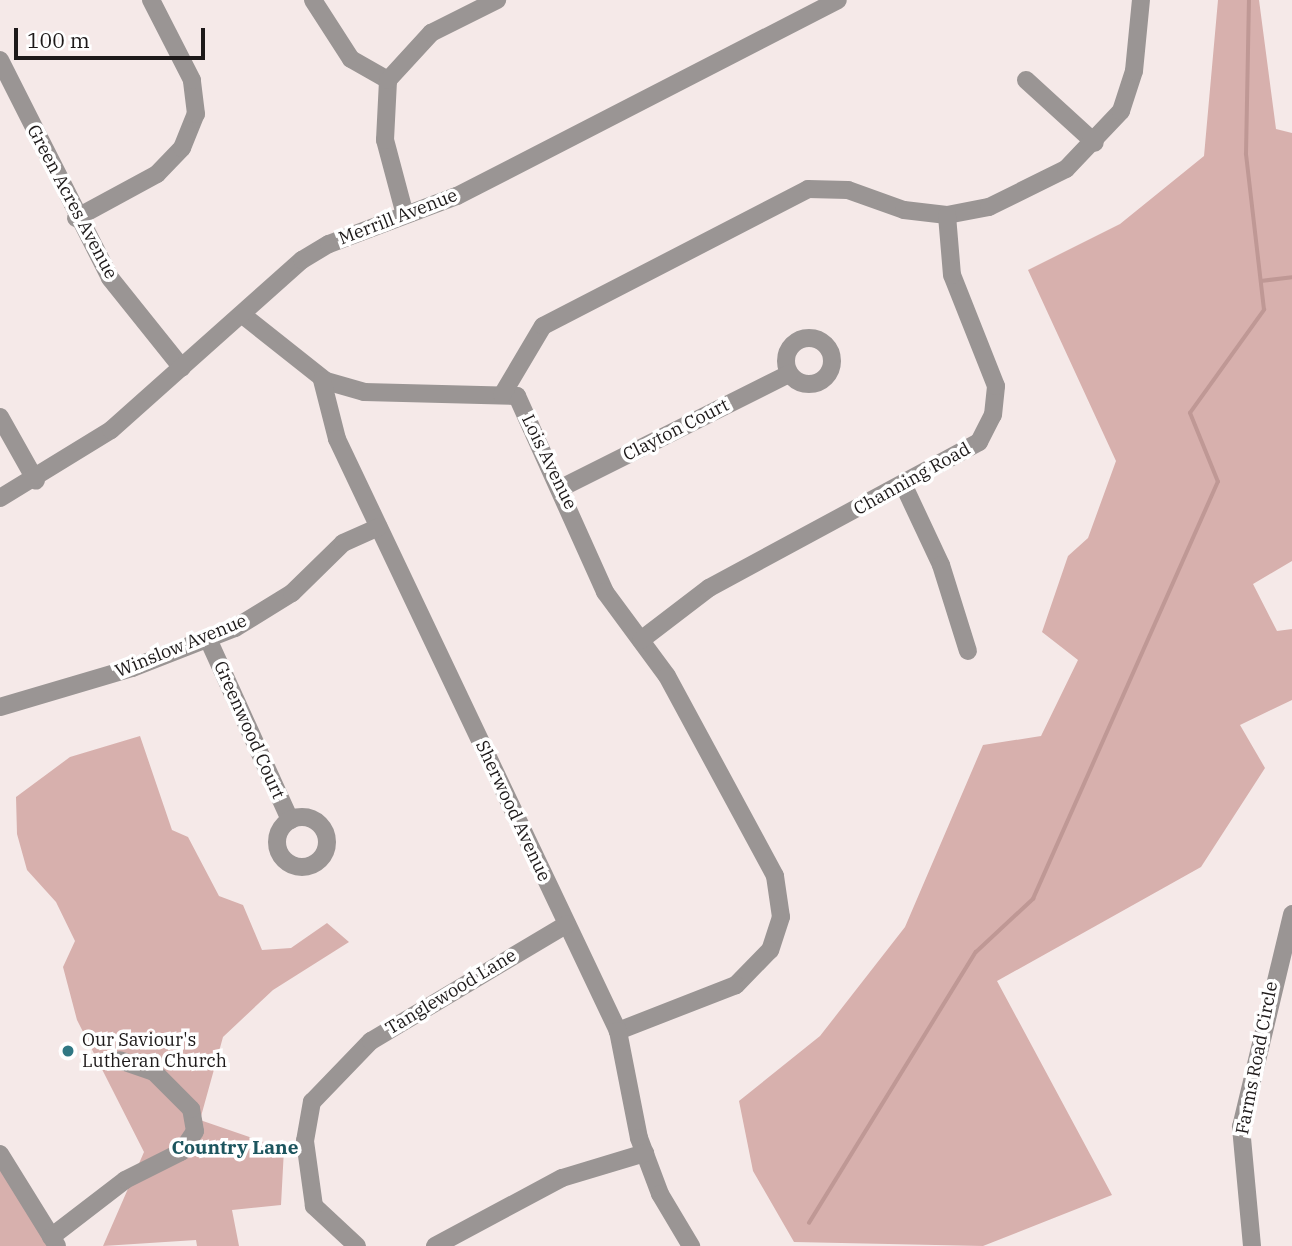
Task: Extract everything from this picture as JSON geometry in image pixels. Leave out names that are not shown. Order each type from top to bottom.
[{"type":"street","points":[[76,218],[157,174],[182,148],[196,114],[192,80],[151,0]]},
{"type":"street","points":[[313,0],[351,59],[388,80]]},
{"type":"street","points":[[405,215],[385,140],[388,80],[431,33],[497,0]]},
{"type":"street","name":"Merrill Avenue","points":[[0,498],[36,481],[111,430],[244,316],[302,260],[405,215],[457,196],[838,0]]},
{"type":"street","points":[[244,316],[323,380],[364,392],[502,396],[543,326],[808,189],[848,190],[904,210],[947,215],[989,207],[1051,178],[1095,143],[1128,93],[1141,0]]},
{"type":"street","name":"Green Acres Avenue","points":[[0,60],[76,218],[110,278],[182,368]]},
{"type":"street","points":[[1026,80],[1095,143]]},
{"type":"street","name":"Channing Road","points":[[641,640],[709,588],[969,452],[988,429],[996,401],[992,371],[952,275],[947,215]]},
{"type":"street","name":"Clayton Court","points":[[563,487],[789,374]]},
{"type":"street","name":"Sherwood Avenue","points":[[323,380],[337,439],[618,1031],[645,1153],[691,1246]]},
{"type":"street","name":"Lois Avenue","points":[[502,396],[517,396],[563,487],[605,592],[667,676],[775,876],[781,917],[770,950],[736,985],[618,1031]]},
{"type":"street","points":[[0,418],[36,481]]},
{"type":"street","points":[[904,486],[930,537],[968,651]]},
{"type":"street","name":"Winslow Avenue","points":[[0,707],[208,639],[292,593],[343,543],[379,527]]},
{"type":"street","name":"Greenwood Court","points":[[208,639],[290,820]]},
{"type":"street","name":"Farms Road Circle","points":[[1252,1246],[1241,1127],[1288,940],[1292,914]]},
{"type":"street","name":"Tanglewood Lane","points":[[357,1246],[314,1206],[305,1141],[312,1102],[371,1041],[567,924]]},
{"type":"street","points":[[0,1154],[4,1168],[54,1242],[125,1180],[181,1152],[195,1131],[191,1109],[154,1072],[120,1060]]},
{"type":"street","points":[[435,1246],[562,1178],[645,1153]]},
{"type":"shaded area","points":[[1218,0],[1259,0],[1276,129],[1292,133],[1292,561],[1253,584],[1277,631],[1292,629],[1292,700],[1240,725],[1265,768],[1201,867],[997,981],[1112,1195],[983,1246],[794,1242],[753,1171],[739,1101],[820,1036],[905,927],[983,745],[1041,736],[1078,660],[1042,632],[1068,556],[1088,538],[1116,461],[1028,270],[1120,224],[1204,156]]},
{"type":"shaded area","points":[[140,736],[172,830],[188,837],[219,896],[243,905],[262,950],[291,948],[327,923],[349,942],[273,990],[223,1037],[200,1120],[284,1149],[281,1205],[232,1210],[239,1246],[197,1246],[196,1240],[103,1246],[144,1152],[77,1020],[63,967],[75,941],[56,902],[27,870],[17,834],[16,797],[70,757]]},
{"type":"shaded area","points":[[0,1163],[58,1246],[0,1246]]},
{"type":"waterway","points":[[809,1223],[976,952],[1033,899],[1218,482],[1190,413],[1264,310],[1246,154],[1249,0]]},
{"type":"waterway","points":[[1261,281],[1292,277]]},
{"type":"place","name":"Our Saviour's Lutheran Church","points":[[68,1051]]},
{"type":"district","name":"Country Lane","points":[[235,1148]]}]
